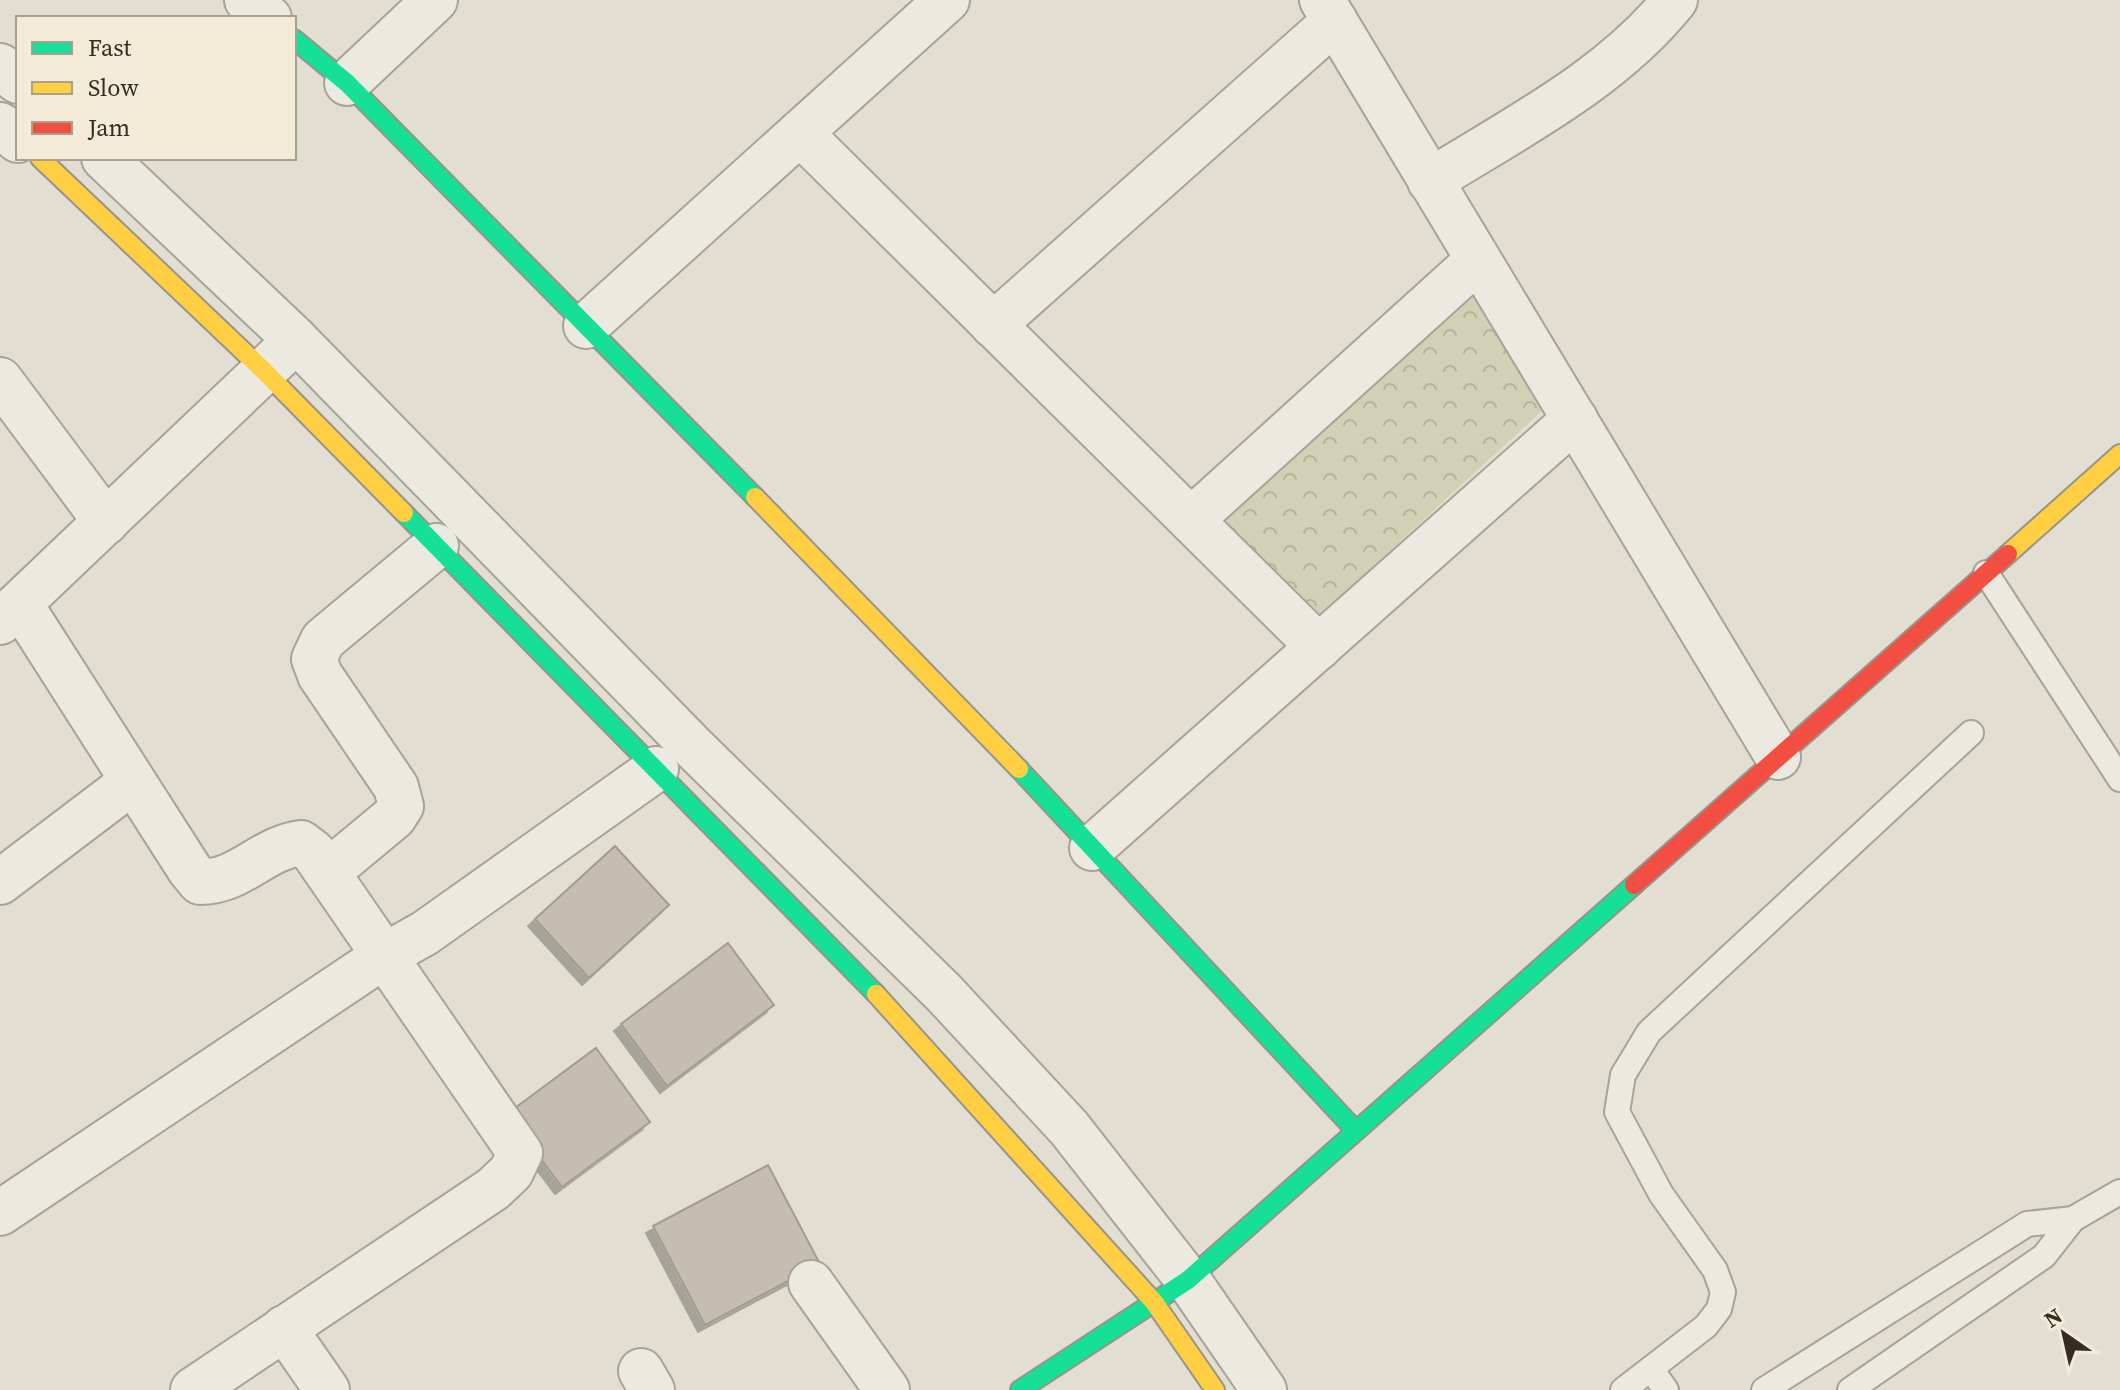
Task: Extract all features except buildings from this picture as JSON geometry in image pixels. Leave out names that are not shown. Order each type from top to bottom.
[{"type":"street","points":[[247,0],[267,16]]},
{"type":"street","points":[[347,83],[435,0]]},
{"type":"street","points":[[586,326],[947,0]]},
{"type":"street","points":[[1430,181],[1577,90],[1660,20],[1675,0]]},
{"type":"street","points":[[993,325],[1328,11],[1778,757]]},
{"type":"street","points":[[296,41],[347,83],[945,690],[1356,1131]]},
{"type":"street","points":[[0,66],[16,79]]},
{"type":"street","points":[[0,125],[16,138]]},
{"type":"street","points":[[800,133],[1319,647]]},
{"type":"street","points":[[42,160],[263,370],[1171,1291],[1264,1390]]},
{"type":"street","points":[[106,160],[296,340],[695,749],[944,993],[1069,1128],[1171,1291],[1215,1390]]},
{"type":"street","points":[[1191,520],[1478,260]]},
{"type":"street","points":[[193,1390],[493,1189],[511,1172],[520,1153],[329,871],[301,843],[284,845],[223,882],[200,882],[10,613],[296,340]]},
{"type":"street","points":[[0,380],[106,522]]},
{"type":"street","points":[[1092,848],[1575,419]]},
{"type":"street","points":[[1020,1390],[1171,1291],[2120,454]]},
{"type":"street","points":[[329,871],[394,817],[401,806],[396,787],[320,675],[314,659],[323,640],[436,546]]},
{"type":"street","points":[[0,1213],[384,956],[425,933],[656,769]]},
{"type":"street","points":[[0,882],[132,782]]},
{"type":"street","points":[[811,1283],[887,1390]]},
{"type":"street","points":[[284,1328],[327,1390]]},
{"type":"lane","points":[[1986,573],[2120,779]]},
{"type":"lane","points":[[1623,1390],[1706,1326],[1719,1309],[1723,1292],[1715,1270],[1661,1194],[1617,1112],[1623,1075],[1649,1032],[1971,733]]},
{"type":"lane","points":[[1850,1390],[2044,1256],[2073,1219],[2120,1192]]},
{"type":"lane","points":[[1764,1390],[2027,1224],[2073,1219]]},
{"type":"lane","points":[[1651,1369],[1666,1390]]},
{"type":"green space","points":[[1471,286],[1544,409],[1318,617],[1221,517]]},
{"type":"traffic: fast","points":[[296,41],[347,83],[755,497]]},
{"type":"traffic: fast","points":[[404,513],[876,994]]},
{"type":"traffic: fast","points":[[1019,769],[1356,1131]]},
{"type":"traffic: fast","points":[[1020,1390],[1188,1280],[1634,885]]},
{"type":"traffic: slow","points":[[42,160],[263,370],[404,513]]},
{"type":"traffic: slow","points":[[2008,554],[2120,454]]},
{"type":"traffic: slow","points":[[755,497],[1019,769]]},
{"type":"traffic: slow","points":[[876,994],[1154,1302],[1215,1390]]},
{"type":"traffic: jam","points":[[1634,885],[2008,554]]}]
